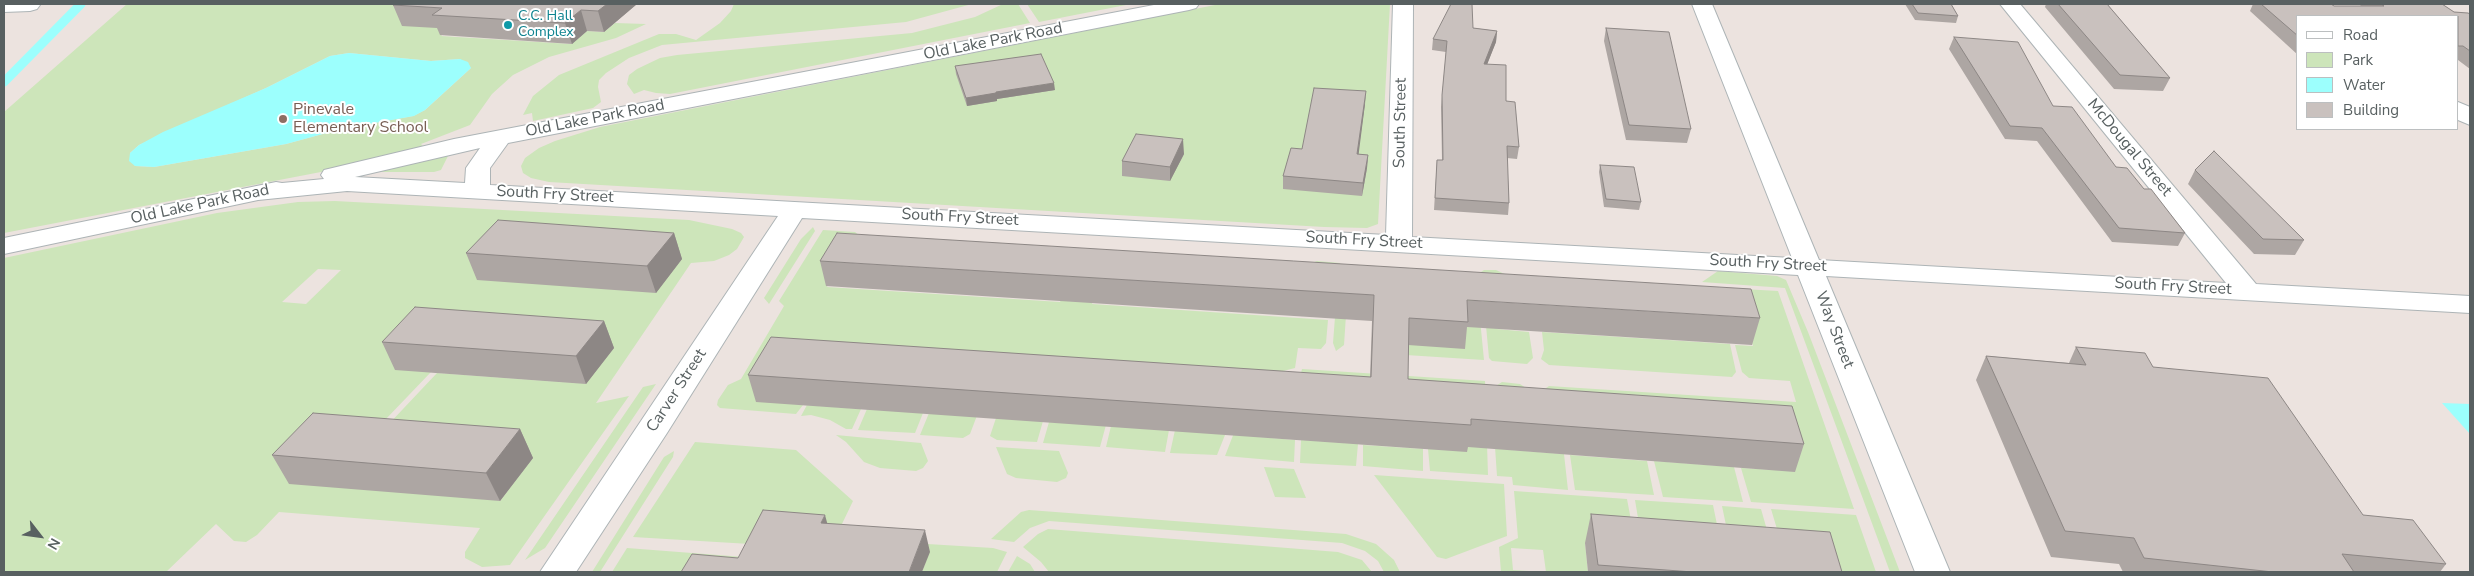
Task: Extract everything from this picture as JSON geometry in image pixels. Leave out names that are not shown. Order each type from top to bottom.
[{"type":"street","name":"Old Lake Park Road","points":[[4,246],[258,193],[454,146],[1189,4]]},
{"type":"street","name":"South Street","points":[[1399,243],[1403,4]]},
{"type":"street","name":"Way Street","points":[[1702,4],[1932,572]]},
{"type":"street","name":"McDougal Street","points":[[2010,4],[2248,292]]},
{"type":"street","points":[[4,6],[30,5]]},
{"type":"street","points":[[2459,110],[2470,118]]},
{"type":"street","points":[[479,191],[476,180],[478,168],[499,138]]},
{"type":"street","name":"South Fry Street","points":[[258,193],[348,184],[2470,305]]},
{"type":"street","name":"Carver Street","points":[[557,572],[656,425],[795,209]]},
{"type":"green space","points":[[127,4],[432,4],[450,29],[441,36],[571,44],[587,31],[604,32],[615,23],[646,24],[616,38],[549,57],[513,75],[492,94],[470,125],[421,144],[425,148],[352,166],[4,233],[4,112]],"holes":[[[349,53],[431,61],[460,59],[471,68],[425,110],[413,116],[341,129],[286,144],[154,167],[135,166],[130,153],[139,145],[266,88],[330,56]]]},
{"type":"green space","points":[[734,4],[972,4],[906,22],[662,45],[629,58],[606,73],[599,80],[598,87],[601,102],[593,108],[533,121],[532,113],[523,115],[533,96],[559,75],[659,34],[676,34],[696,40],[720,23],[731,11]]},
{"type":"green space","points":[[1003,4],[1018,4],[1030,23],[670,94],[644,90],[634,94],[627,84],[629,75],[660,58],[912,33],[975,17]]},
{"type":"green space","points":[[1027,4],[1131,4],[1039,22]]},
{"type":"green space","points":[[1220,4],[1390,4],[1378,224],[1367,228],[1324,227],[549,182],[531,178],[523,173],[521,166],[525,158],[539,148],[600,127]]},
{"type":"green space","points":[[450,152],[441,170],[434,172],[382,172],[378,170]]},
{"type":"green space","points":[[335,201],[689,220],[732,229],[741,233],[744,237],[737,249],[729,255],[714,261],[691,263],[596,403],[629,396],[510,565],[482,567],[465,558],[465,552],[480,528],[279,512],[257,535],[246,542],[234,541],[216,524],[166,572],[4,572],[4,258],[217,213],[298,202]],"holes":[[[318,269],[341,270],[306,304],[282,302]],[[431,372],[586,384],[437,373],[369,445],[532,458],[500,501],[362,444]]]},
{"type":"green space","points":[[813,227],[815,231],[769,304],[764,298],[801,239]]},
{"type":"green space","points":[[823,230],[855,232],[861,237],[827,287],[1060,302],[1070,274],[1101,276],[1092,304],[1328,320],[1326,343],[1321,349],[1298,348],[1295,368],[1247,380],[1217,455],[1170,453],[1175,430],[1043,421],[1037,442],[997,440],[990,436],[1000,406],[981,405],[970,434],[963,438],[920,435],[929,413],[803,405],[796,414],[720,408],[717,405],[718,400],[728,385],[741,379],[784,306],[779,301]]},
{"type":"green space","points":[[1317,261],[1340,263],[1339,284],[1348,285],[1344,345],[1336,351],[1333,343],[1337,291],[1310,264]]},
{"type":"green space","points":[[1484,270],[1496,270],[1511,277],[1495,300],[1497,329],[1529,332],[1533,358],[1527,364],[1492,361],[1489,358],[1481,272]]},
{"type":"green space","points":[[1718,271],[1777,276],[1786,280],[1808,332],[1900,572],[1890,572],[1785,288],[1702,282]]},
{"type":"green space","points":[[1690,286],[1778,291],[1854,509],[1751,502],[1741,468],[1795,471],[1540,392],[1549,386],[1796,402],[1790,381],[1749,378],[1742,372],[1735,345],[1753,346],[1743,316]]},
{"type":"green space","points":[[1462,297],[1478,299],[1484,360],[1406,355],[1407,327]]},
{"type":"green space","points":[[1542,332],[1730,344],[1736,372],[1732,377],[1549,365],[1541,359],[1544,350]]},
{"type":"green space","points":[[1302,369],[1485,381],[1488,475],[1430,471],[1428,449],[1247,436],[1295,440],[1294,462],[1225,456],[1253,384],[1301,373]]},
{"type":"green space","points":[[1502,382],[1520,384],[1532,392],[1512,450],[1564,454],[1568,490],[1513,485],[1512,477],[1497,476],[1491,389]]},
{"type":"green space","points":[[656,384],[545,548],[525,560],[643,387]]},
{"type":"green space","points":[[807,405],[861,409],[852,429],[846,429],[830,420],[811,415],[801,416]]},
{"type":"green space","points":[[867,409],[923,413],[915,433],[858,430]]},
{"type":"green space","points":[[1049,422],[1106,425],[1100,447],[1043,443]]},
{"type":"green space","points":[[1111,426],[1169,430],[1165,452],[1106,447]]},
{"type":"green space","points":[[836,435],[921,443],[928,461],[923,468],[916,471],[880,468],[864,462],[846,442]]},
{"type":"green space","points":[[1301,440],[1358,444],[1356,466],[1300,463]]},
{"type":"green space","points":[[695,442],[796,450],[853,501],[841,526],[750,544],[633,537]]},
{"type":"green space","points":[[1363,445],[1423,449],[1423,471],[1363,466]]},
{"type":"green space","points":[[996,447],[1059,451],[1068,473],[1066,478],[1057,482],[1016,478],[1007,474]]},
{"type":"green space","points":[[674,451],[673,457],[600,572],[592,572],[664,457]]},
{"type":"green space","points":[[1570,455],[1647,461],[1654,495],[1575,490]]},
{"type":"green space","points":[[1654,461],[1734,467],[1743,502],[1663,497]]},
{"type":"green space","points":[[1264,467],[1294,469],[1306,498],[1275,497]]},
{"type":"green space","points":[[1374,475],[1504,484],[1507,536],[1446,559],[1437,557]]},
{"type":"green space","points":[[1514,491],[1627,499],[1636,547],[1585,543],[1588,572],[1546,572],[1543,550],[1511,548],[1513,570],[1545,572],[1501,572],[1499,547],[1518,538]]},
{"type":"green space","points":[[1635,500],[1713,505],[1723,554],[1643,548]]},
{"type":"green space","points":[[1722,506],[1761,509],[1775,558],[1732,554]]},
{"type":"green space","points":[[1771,509],[1856,515],[1876,572],[1822,572],[1786,559]]},
{"type":"green space","points":[[1029,510],[1346,534],[1376,544],[1394,560],[1400,572],[1384,572],[1378,561],[1365,551],[1342,543],[1049,521],[1030,528],[1014,542],[991,539],[1021,512]]},
{"type":"green space","points":[[1048,529],[1338,552],[1362,560],[1372,572],[1049,572],[1041,562],[1023,547],[1038,534]]},
{"type":"green space","points":[[911,543],[993,548],[1007,552],[997,572],[922,572],[929,553]]},
{"type":"green space","points":[[627,548],[757,558],[749,572],[612,572]]},
{"type":"green space","points":[[1017,556],[1030,564],[1035,572],[1008,572]]},
{"type":"water","points":[[349,53],[431,61],[460,59],[468,62],[471,68],[425,110],[414,116],[341,129],[286,144],[154,167],[135,166],[129,161],[130,153],[139,145],[163,132],[266,88],[330,56]]},
{"type":"water","points":[[2442,403],[2470,404],[2470,434]]},
{"type":"building","points":[[607,4],[598,11],[581,10],[565,23],[432,15],[442,8],[393,5]]},
{"type":"building","points":[[1451,4],[1472,4],[1473,28],[1497,31],[1484,64],[1506,65],[1506,101],[1515,102],[1519,147],[1507,146],[1509,203],[1435,198],[1437,160],[1443,160],[1442,95],[1447,41],[1433,39]]},
{"type":"building","points":[[1912,4],[1951,4],[1958,16],[1918,13]]},
{"type":"building","points":[[2058,4],[2107,4],[2170,78],[2120,75]]},
{"type":"building","points":[[2261,4],[2384,6],[2381,4],[2442,4],[2454,12],[2470,14],[2470,51],[2463,46],[2459,46],[2459,15],[2296,15],[2296,34]]},
{"type":"building","points":[[1606,28],[1669,32],[1691,129],[1629,125]]},
{"type":"building","points":[[1954,37],[2018,42],[2053,106],[2072,107],[2116,167],[2127,168],[2144,189],[2151,189],[2185,233],[2119,228],[2042,128],[2010,126]]},
{"type":"building","points":[[1041,54],[1054,83],[966,98],[955,66]]},
{"type":"building","points":[[1314,88],[1366,91],[1357,154],[1368,155],[1363,183],[1283,176],[1291,148],[1302,149]]},
{"type":"building","points":[[1136,134],[1183,139],[1170,167],[1122,161]]},
{"type":"building","points":[[2214,151],[2304,240],[2263,239],[2195,170]]},
{"type":"building","points":[[1600,165],[1634,167],[1641,202],[1606,199]]},
{"type":"building","points":[[498,220],[674,233],[647,266],[466,253]]},
{"type":"building","points":[[837,233],[1751,289],[1760,318],[1467,300],[1468,322],[1409,318],[1408,379],[1792,406],[1804,444],[1471,419],[1471,425],[748,375],[771,337],[1371,377],[1374,295],[820,261]]},
{"type":"building","points":[[415,307],[604,321],[576,356],[382,342]]},
{"type":"building","points":[[2076,347],[2145,353],[2153,367],[2268,378],[2363,515],[2413,520],[2446,564],[2342,554],[2354,572],[2273,572],[2144,558],[2134,538],[2065,531],[1986,356],[2086,365]]},
{"type":"building","points":[[313,413],[520,429],[486,473],[272,455]]},
{"type":"building","points":[[763,510],[825,515],[821,523],[925,530],[909,572],[681,572],[692,554],[738,558]]},
{"type":"building","points":[[1591,514],[1830,532],[1842,572],[1693,572],[1598,565]]},
{"type":"waterway","points":[[4,82],[81,4]]},
{"type":"place","name":"C.C. Hall Complex","points":[[508,25]]},
{"type":"place","name":"Pinevale Elementary School","points":[[283,119]]}]
